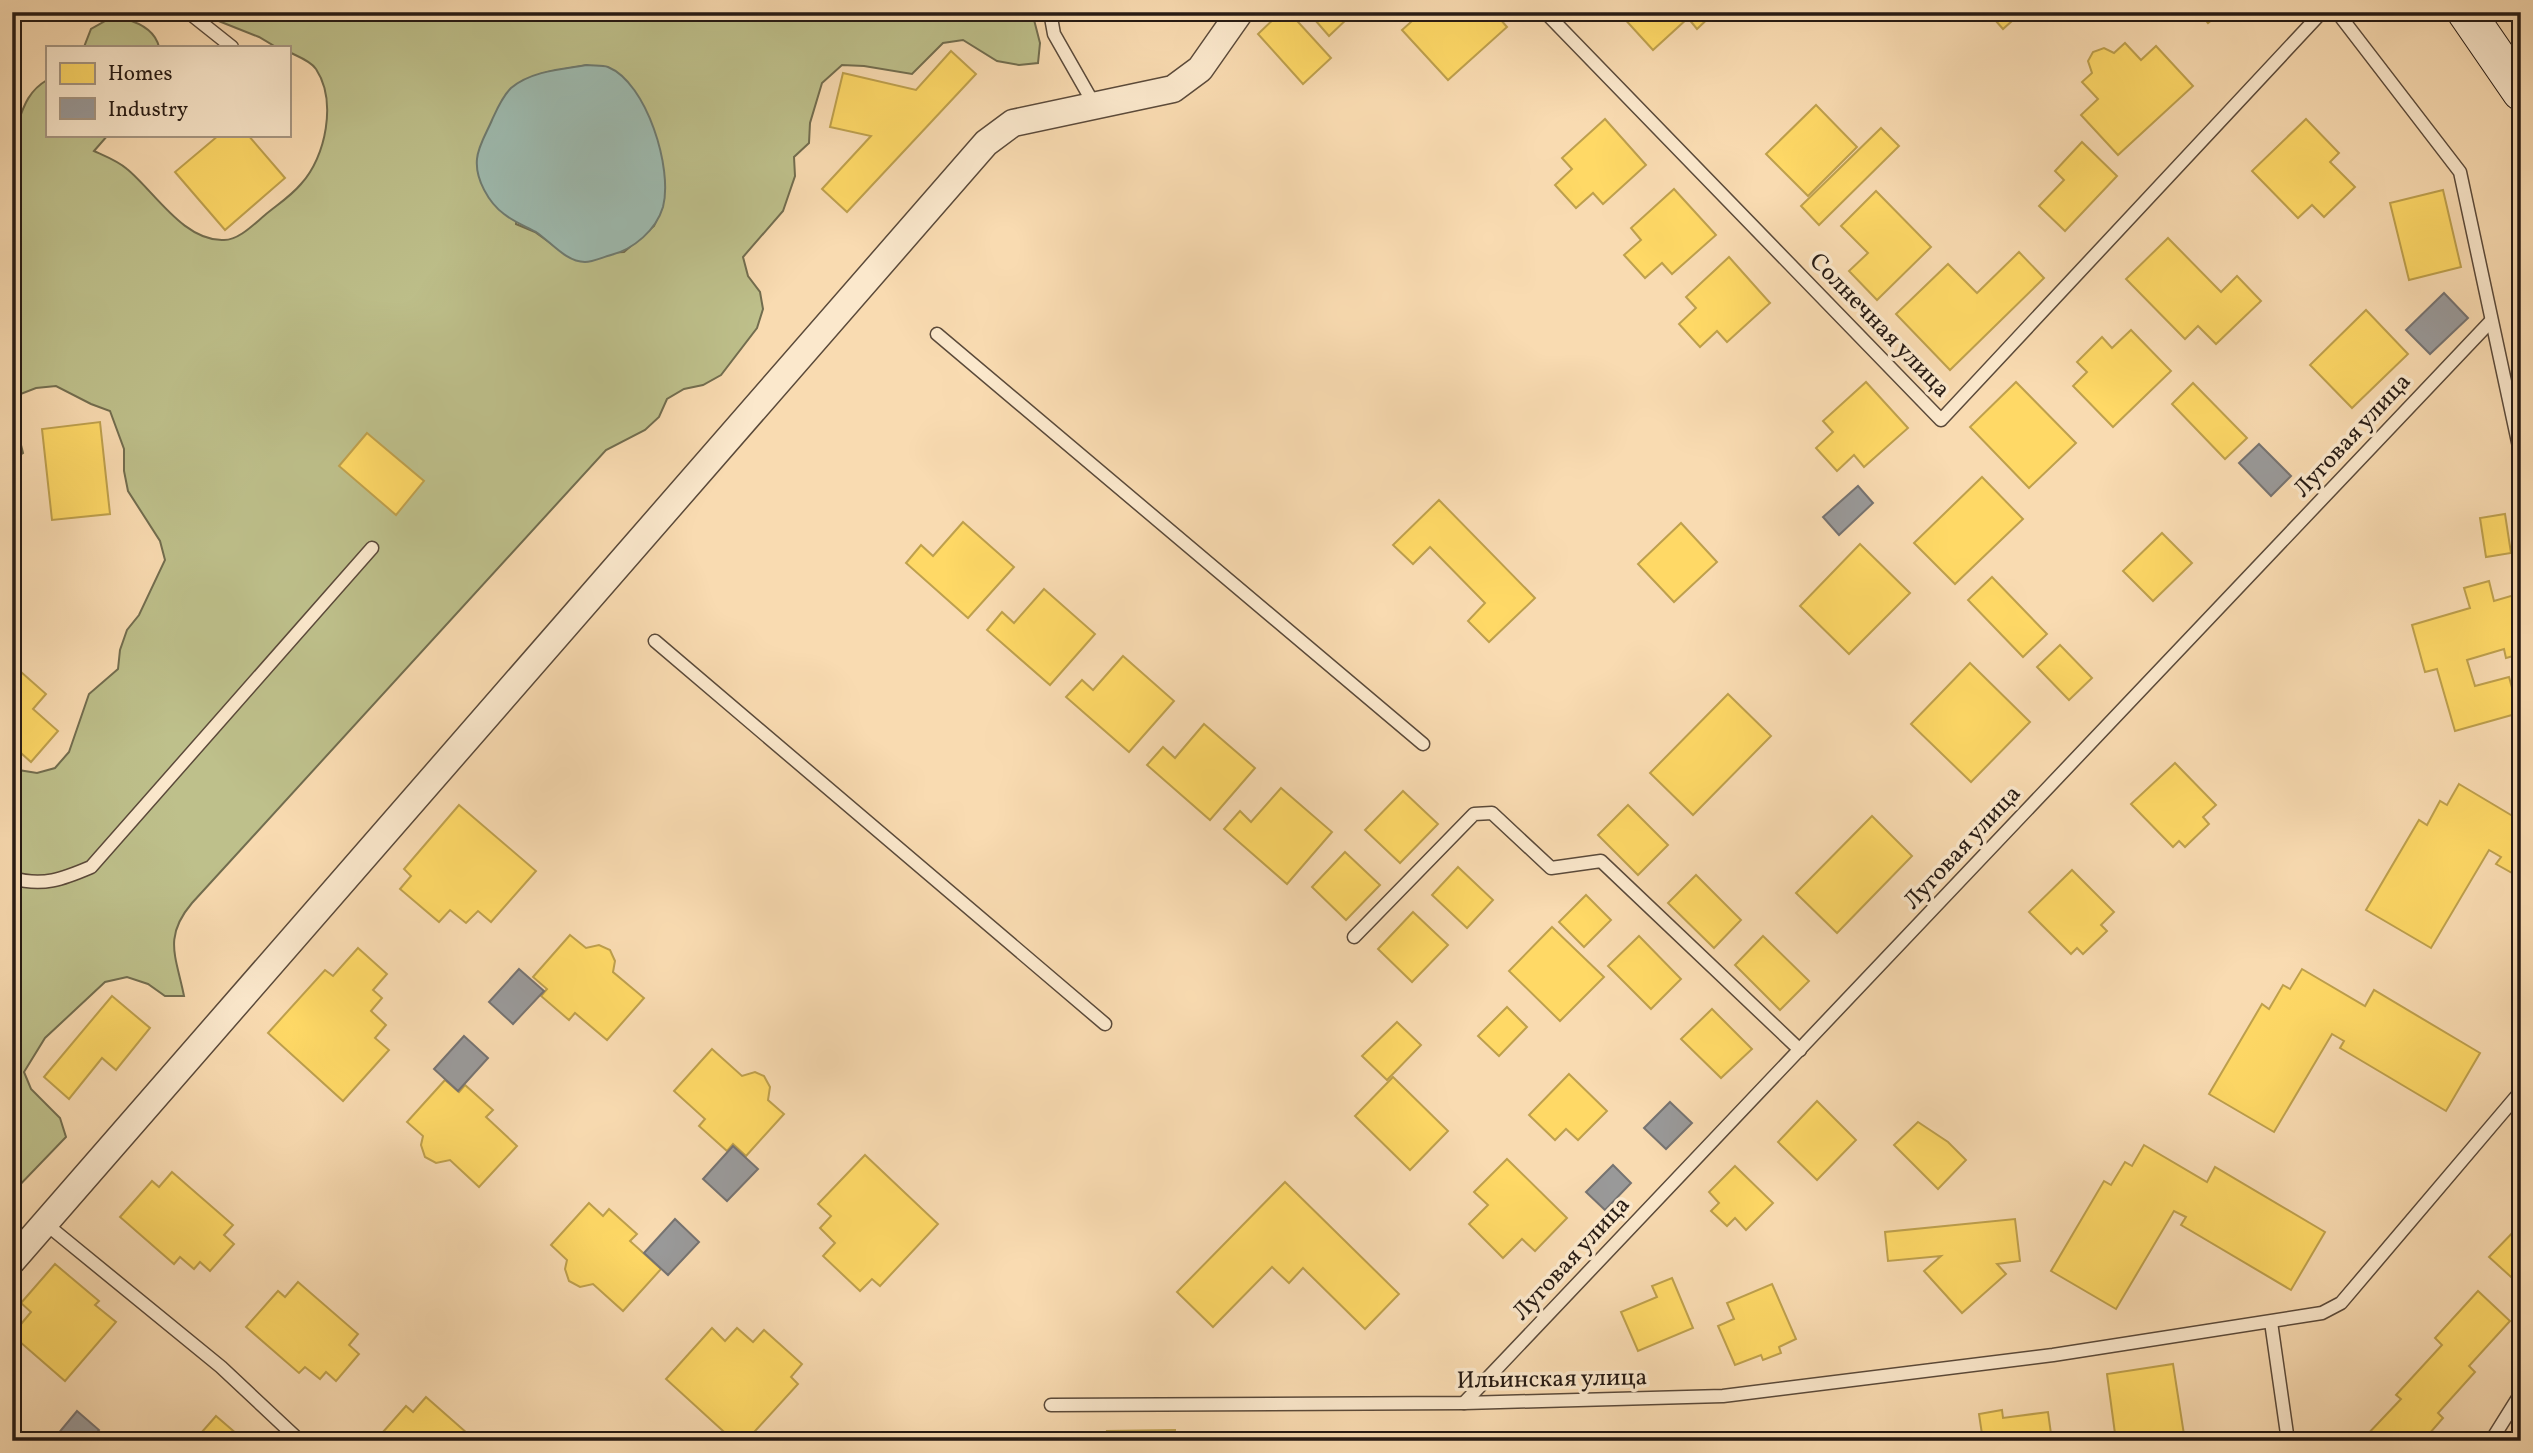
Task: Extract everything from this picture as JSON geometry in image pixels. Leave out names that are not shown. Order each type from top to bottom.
[{"type":"street","points":[[12,1261],[986,143],[1013,123],[1173,89],[1200,69],[1240,12]]},
{"type":"street","points":[[2466,12],[2521,92]]},
{"type":"lane","points":[[188,12],[231,46]]},
{"type":"lane","points":[[1050,12],[1054,34],[1095,106]]},
{"type":"lane","name":"Солнечная улица","points":[[1545,12],[1941,420],[2322,12]]},
{"type":"lane","points":[[2337,12],[2460,172],[2521,457]]},
{"type":"lane","name":"Луговая улица","points":[[1464,1403],[2491,321]]},
{"type":"lane","points":[[937,334],[1423,744]]},
{"type":"lane","points":[[12,878],[22,881],[59,881],[91,867],[372,548]]},
{"type":"lane","points":[[655,641],[1105,1024]]},
{"type":"lane","points":[[1354,937],[1474,814],[1492,813],[1551,869],[1601,861],[1800,1050]]},
{"type":"lane","name":"Ильинская улица","points":[[1051,1405],[1464,1403],[1723,1396],[2053,1355],[2322,1313],[2341,1303],[2521,1091]]},
{"type":"lane","points":[[46,1224],[221,1367],[300,1441]]},
{"type":"lane","points":[[2271,1322],[2287,1441]]},
{"type":"lane","points":[[2491,1441],[2521,1393]]},
{"type":"green space","points":[[196,12],[1032,12],[1040,43],[1038,63],[1019,65],[997,61],[963,40],[943,43],[912,74],[842,65],[822,83],[810,123],[809,143],[794,157],[795,176],[783,211],[743,257],[748,276],[760,292],[763,309],[757,328],[721,375],[703,385],[684,389],[667,399],[659,417],[645,430],[606,450],[192,903],[177,926],[174,947],[184,996],[165,996],[148,984],[127,977],[105,982],[45,1038],[24,1072],[31,1089],[60,1118],[66,1137],[12,1193],[12,769],[37,773],[55,768],[69,752],[89,694],[118,669],[120,650],[127,630],[139,615],[165,560],[160,541],[128,491],[124,449],[110,411],[56,386],[36,388],[18,395],[13,413],[23,453],[12,460],[12,125],[18,123],[32,93],[46,81],[46,136],[107,136],[94,151],[127,169],[171,214],[196,233],[209,238],[230,239],[251,227],[301,184],[317,159],[326,128],[326,97],[316,69],[290,52],[290,46],[274,46],[259,37]],"holes":[[[587,65],[662,208],[654,226],[624,252],[567,255],[535,232],[516,224],[530,78]]]},
{"type":"green space","points":[[125,19],[146,28],[159,46],[84,46],[91,29],[107,20]]},
{"type":"shaded area","points":[[587,65],[608,67],[622,76],[634,90],[654,129],[664,171],[665,191],[660,215],[650,231],[620,252],[585,262],[571,259],[536,232],[498,209],[481,182],[477,159],[502,99],[511,88],[537,74]]},
{"type":"building: Homes","points":[[1281,12],[1289,12],[1331,58],[1303,84],[1258,34]]},
{"type":"building: Homes","points":[[1308,12],[1343,12],[1348,18],[1329,36]]},
{"type":"building: Homes","points":[[1422,12],[1494,12],[1507,27],[1448,80],[1402,30]]},
{"type":"building: Homes","points":[[1624,12],[1715,12],[1697,29],[1688,18],[1653,50],[1621,15]]},
{"type":"building: Homes","points":[[1988,12],[2022,12],[2003,29]]},
{"type":"building: Homes","points":[[2199,12],[2221,12],[2208,23]]},
{"type":"building: Homes","points":[[2125,43],[2141,60],[2156,46],[2193,86],[2118,155],[2081,115],[2098,99],[2082,82],[2092,73],[2088,61],[2093,52],[2104,48],[2114,53]]},
{"type":"building: Homes","points":[[951,51],[976,74],[847,212],[822,189],[871,136],[830,127],[843,73],[916,90]]},
{"type":"building: Homes","points":[[1816,105],[1857,147],[1808,196],[1766,154]]},
{"type":"building: Homes","points":[[1605,119],[1646,165],[1603,204],[1593,193],[1576,208],[1555,185],[1572,169],[1562,158]]},
{"type":"building: Homes","points":[[2306,119],[2339,153],[2330,162],[2355,187],[2324,217],[2312,205],[2298,218],[2252,171]]},
{"type":"building: Homes","points":[[1881,128],[1899,146],[1819,225],[1801,206]]},
{"type":"building: Homes","points":[[218,136],[249,136],[285,178],[225,230],[175,172]]},
{"type":"building: Homes","points":[[2082,142],[2117,176],[2065,231],[2039,206],[2064,180],[2055,171]]},
{"type":"building: Homes","points":[[1674,189],[1716,235],[1672,274],[1662,263],[1645,278],[1624,255],[1641,240],[1631,228]]},
{"type":"building: Homes","points":[[2443,190],[2461,267],[2409,280],[2390,203]]},
{"type":"building: Homes","points":[[1876,191],[1931,247],[1877,300],[1849,271],[1868,253],[1841,226]]},
{"type":"building: Homes","points":[[2168,238],[2221,292],[2237,276],[2261,301],[2216,344],[2198,326],[2185,339],[2126,279]]},
{"type":"building: Homes","points":[[2019,252],[2044,278],[1950,370],[1896,314],[1948,264],[1977,293]]},
{"type":"building: Homes","points":[[1729,257],[1770,303],[1727,342],[1717,331],[1700,347],[1679,324],[1696,308],[1686,297]]},
{"type":"building: Homes","points":[[2366,310],[2408,354],[2352,408],[2310,365]]},
{"type":"building: Homes","points":[[2131,330],[2171,371],[2113,427],[2073,386],[2087,372],[2077,362],[2102,337],[2112,348]]},
{"type":"building: Homes","points":[[1866,382],[1908,428],[1864,467],[1854,455],[1837,471],[1816,448],[1833,432],[1823,421]]},
{"type":"building: Homes","points":[[2016,382],[2076,443],[2029,488],[1970,427]]},
{"type":"building: Homes","points":[[2193,383],[2247,438],[2225,459],[2172,404]]},
{"type":"building: Homes","points":[[100,422],[110,514],[52,520],[42,429]]},
{"type":"building: Homes","points":[[367,433],[424,481],[396,515],[339,466]]},
{"type":"building: Homes","points":[[1982,477],[2023,519],[1955,584],[1914,543]]},
{"type":"building: Homes","points":[[1439,500],[1535,598],[1489,642],[1468,621],[1485,603],[1430,547],[1413,564],[1393,545]]},
{"type":"building: Homes","points":[[2505,514],[2511,553],[2486,557],[2480,518]]},
{"type":"building: Homes","points":[[963,522],[1014,567],[968,618],[906,563],[921,545],[933,556]]},
{"type":"building: Homes","points":[[1681,523],[1717,562],[1674,602],[1638,564]]},
{"type":"building: Homes","points":[[2162,533],[2192,563],[2153,601],[2123,571]]},
{"type":"building: Homes","points":[[1860,544],[1910,593],[1849,654],[1800,606]]},
{"type":"building: Homes","points":[[1992,577],[2047,634],[2023,657],[1968,600]]},
{"type":"building: Homes","points":[[2489,581],[2494,601],[2521,593],[2521,654],[2506,658],[2504,649],[2467,660],[2475,686],[2509,677],[2519,713],[2455,731],[2437,669],[2425,672],[2412,625],[2470,608],[2464,588]]},
{"type":"building: Homes","points":[[1044,589],[1095,634],[1050,685],[987,630],[1002,612],[1014,623]]},
{"type":"building: Homes","points":[[2060,645],[2092,678],[2069,700],[2037,667]]},
{"type":"building: Homes","points":[[1123,656],[1174,701],[1129,752],[1066,697],[1082,680],[1093,690]]},
{"type":"building: Homes","points":[[1970,663],[2030,722],[1971,782],[1911,724]]},
{"type":"building: Homes","points":[[12,664],[46,694],[33,709],[58,731],[31,762],[12,745]]},
{"type":"building: Homes","points":[[1728,694],[1771,736],[1693,815],[1650,773]]},
{"type":"building: Homes","points":[[1204,724],[1255,768],[1210,820],[1147,765],[1163,747],[1175,758]]},
{"type":"building: Homes","points":[[2175,763],[2216,805],[2203,817],[2209,824],[2185,847],[2179,841],[2173,847],[2131,804]]},
{"type":"building: Homes","points":[[2459,784],[2521,821],[2521,878],[2496,864],[2501,857],[2489,850],[2431,948],[2366,910],[2419,820],[2427,825],[2440,801],[2447,805]]},
{"type":"building: Homes","points":[[1281,788],[1332,832],[1287,884],[1224,829],[1240,811],[1251,822]]},
{"type":"building: Homes","points":[[1403,791],[1438,824],[1400,863],[1365,830]]},
{"type":"building: Homes","points":[[459,805],[536,871],[491,922],[478,911],[466,923],[450,910],[439,922],[400,889],[411,876],[404,869]]},
{"type":"building: Homes","points":[[1628,805],[1668,845],[1638,875],[1598,835]]},
{"type":"building: Homes","points":[[1872,816],[1912,856],[1837,933],[1796,893]]},
{"type":"building: Homes","points":[[1345,852],[1380,885],[1346,920],[1312,887]]},
{"type":"building: Homes","points":[[1458,867],[1493,900],[1467,928],[1432,895]]},
{"type":"building: Homes","points":[[2072,870],[2114,912],[2101,925],[2107,931],[2083,954],[2077,948],[2071,954],[2029,912]]},
{"type":"building: Homes","points":[[1696,875],[1741,920],[1714,948],[1668,903]]},
{"type":"building: Homes","points":[[1586,895],[1611,920],[1584,947],[1559,922]]},
{"type":"building: Homes","points":[[1413,912],[1448,945],[1412,982],[1378,949]]},
{"type":"building: Homes","points":[[1552,927],[1604,977],[1560,1021],[1509,971]]},
{"type":"building: Homes","points":[[570,935],[586,948],[599,945],[610,950],[615,961],[613,972],[644,998],[607,1040],[575,1013],[569,1020],[541,996],[547,989],[533,977]]},
{"type":"building: Homes","points":[[1639,936],[1681,979],[1651,1009],[1608,966]]},
{"type":"building: Homes","points":[[1763,936],[1809,981],[1780,1010],[1735,965]]},
{"type":"building: Homes","points":[[358,948],[387,974],[373,990],[382,998],[371,1011],[386,1025],[375,1038],[389,1050],[343,1101],[268,1033],[325,970],[333,976]]},
{"type":"building: Homes","points":[[2302,969],[2365,1006],[2374,990],[2480,1053],[2446,1111],[2340,1048],[2344,1041],[2332,1034],[2274,1132],[2209,1094],[2262,1004],[2269,1009],[2283,985],[2290,989]]},
{"type":"building: Homes","points":[[112,996],[150,1028],[116,1070],[102,1058],[69,1099],[44,1077]]},
{"type":"building: Homes","points":[[1507,1007],[1527,1027],[1499,1056],[1478,1036]]},
{"type":"building: Homes","points":[[1712,1009],[1752,1049],[1721,1078],[1681,1039]]},
{"type":"building: Homes","points":[[1397,1022],[1421,1045],[1387,1080],[1362,1056]]},
{"type":"building: Homes","points":[[712,1049],[742,1076],[755,1072],[764,1076],[770,1087],[768,1100],[784,1114],[746,1156],[733,1144],[727,1151],[699,1126],[705,1119],[674,1091]]},
{"type":"building: Homes","points":[[1569,1074],[1607,1111],[1578,1140],[1566,1129],[1555,1140],[1529,1115]]},
{"type":"building: Homes","points":[[1393,1077],[1448,1131],[1410,1170],[1355,1116]]},
{"type":"building: Homes","points":[[445,1080],[459,1092],[465,1085],[493,1110],[486,1117],[517,1146],[479,1187],[450,1160],[436,1163],[425,1157],[421,1145],[423,1136],[407,1122]]},
{"type":"building: Homes","points":[[1817,1101],[1856,1140],[1817,1180],[1778,1142]]},
{"type":"building: Homes","points":[[1918,1122],[1948,1142],[1966,1160],[1938,1189],[1894,1145]]},
{"type":"building: Homes","points":[[2144,1145],[2207,1182],[2215,1167],[2325,1232],[2291,1290],[2181,1225],[2186,1217],[2174,1211],[2116,1309],[2051,1271],[2104,1181],[2111,1185],[2125,1162],[2132,1166]]},
{"type":"building: Homes","points":[[865,1155],[938,1224],[880,1286],[872,1279],[860,1291],[823,1256],[835,1243],[820,1228],[831,1216],[818,1204]]},
{"type":"building: Homes","points":[[1507,1159],[1567,1218],[1535,1251],[1522,1239],[1503,1258],[1469,1224],[1488,1205],[1474,1192]]},
{"type":"building: Homes","points":[[1735,1166],[1773,1203],[1746,1230],[1735,1218],[1727,1226],[1711,1211],[1719,1203],[1709,1192]]},
{"type":"building: Homes","points":[[172,1172],[233,1225],[224,1235],[234,1244],[210,1271],[200,1262],[194,1269],[180,1257],[174,1264],[120,1217],[152,1181],[159,1187]]},
{"type":"building: Homes","points":[[1285,1182],[1399,1294],[1365,1329],[1303,1268],[1289,1283],[1272,1267],[1213,1327],[1177,1292]]},
{"type":"building: Homes","points":[[589,1203],[603,1216],[609,1209],[637,1234],[630,1241],[661,1269],[623,1311],[593,1284],[580,1287],[569,1281],[565,1269],[567,1260],[551,1245]]},
{"type":"building: Homes","points":[[2015,1219],[2020,1261],[1997,1264],[2006,1274],[1962,1313],[1924,1271],[1941,1256],[1888,1261],[1885,1232]]},
{"type":"building: Homes","points":[[2521,1224],[2521,1286],[2489,1257]]},
{"type":"building: Homes","points":[[55,1264],[99,1301],[95,1305],[116,1322],[65,1381],[12,1335],[31,1312],[21,1303]]},
{"type":"building: Homes","points":[[1672,1278],[1693,1328],[1638,1351],[1621,1312],[1657,1297],[1652,1286]]},
{"type":"building: Homes","points":[[298,1282],[358,1334],[349,1345],[359,1354],[336,1381],[326,1372],[320,1379],[305,1367],[299,1373],[246,1327],[278,1291],[285,1297]]},
{"type":"building: Homes","points":[[1772,1284],[1796,1339],[1779,1347],[1781,1353],[1763,1360],[1761,1355],[1735,1365],[1718,1326],[1734,1319],[1727,1303]]},
{"type":"building: Homes","points":[[2478,1291],[2510,1321],[2469,1366],[2475,1372],[2438,1413],[2443,1418],[2423,1441],[2367,1441],[2364,1438],[2401,1399],[2396,1395],[2442,1345],[2435,1338]]},
{"type":"building: Homes","points":[[712,1328],[725,1341],[737,1328],[753,1342],[764,1330],[802,1364],[791,1377],[798,1384],[746,1441],[734,1441],[666,1379]]},
{"type":"building: Homes","points":[[2173,1364],[2185,1441],[2116,1441],[2107,1374]]},
{"type":"building: Homes","points":[[426,1397],[476,1441],[375,1441],[406,1406],[413,1412]]},
{"type":"building: Homes","points":[[2002,1410],[2003,1418],[2048,1412],[2052,1441],[1983,1441],[1979,1414]]},
{"type":"building: Homes","points":[[216,1416],[245,1441],[194,1441]]},
{"type":"building: Homes","points":[[1175,1430],[1175,1441],[1108,1441],[1107,1431]]},
{"type":"building: Homes","points":[[1505,1439],[1505,1441],[1426,1441]]},
{"type":"building: Industry","points":[[2444,293],[2468,318],[2430,354],[2406,330]]},
{"type":"building: Industry","points":[[2259,444],[2291,476],[2271,496],[2239,463]]},
{"type":"building: Industry","points":[[1858,486],[1873,503],[1839,535],[1823,517]]},
{"type":"building: Industry","points":[[519,969],[544,991],[513,1024],[489,1002]]},
{"type":"building: Industry","points":[[464,1036],[488,1058],[458,1091],[434,1069]]},
{"type":"building: Industry","points":[[1670,1102],[1692,1123],[1666,1149],[1644,1128]]},
{"type":"building: Industry","points":[[733,1146],[758,1169],[727,1201],[703,1179]]},
{"type":"building: Industry","points":[[1613,1165],[1631,1183],[1605,1210],[1586,1192]]},
{"type":"building: Industry","points":[[675,1219],[699,1242],[668,1275],[644,1253]]},
{"type":"building: Industry","points":[[77,1411],[99,1430],[90,1441],[52,1441]]}]
